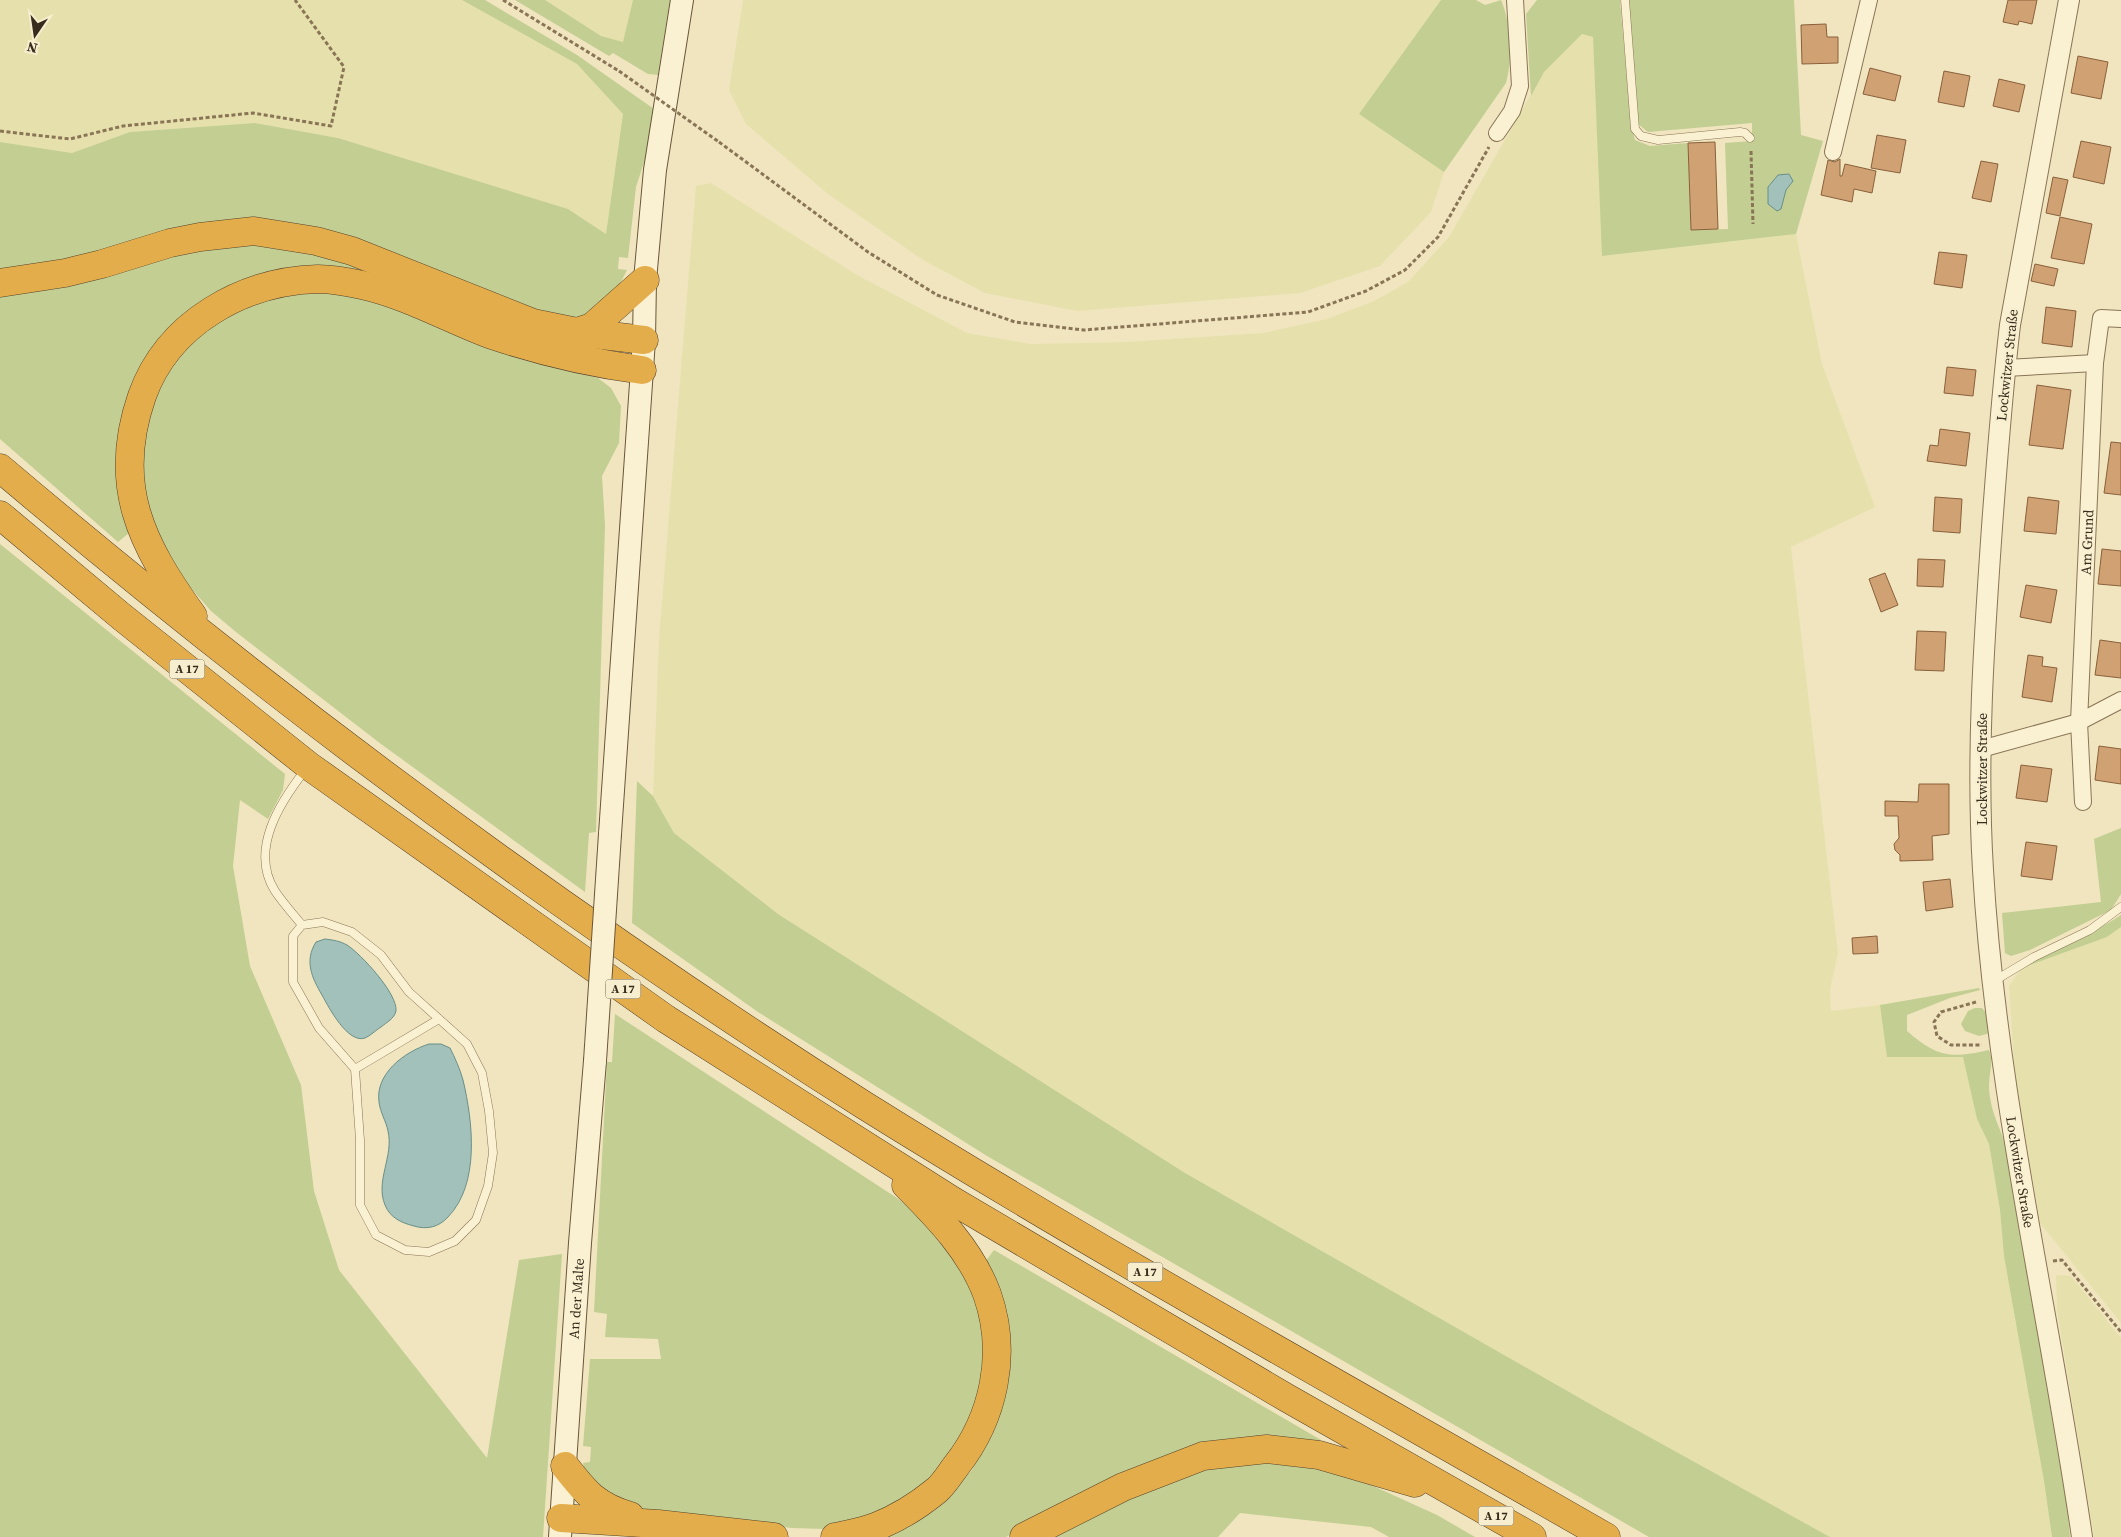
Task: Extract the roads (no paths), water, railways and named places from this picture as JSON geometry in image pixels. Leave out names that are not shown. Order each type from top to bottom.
[{"type":"highway","points":[[0,284],[74,271],[170,243],[200,237],[254,232],[316,241],[352,251],[533,323],[577,332],[644,340]]},
{"type":"highway","points":[[213,643],[172,586],[143,534],[131,494],[129,455],[137,412],[146,386],[165,354],[192,324],[208,312],[230,300],[275,284],[319,279],[338,281],[364,286],[415,302],[488,333],[537,349],[642,370]]},
{"type":"highway","points":[[577,332],[592,327],[645,280]]},
{"type":"highway","name":"A 17","points":[[0,468],[213,643],[354,753],[552,897],[692,992],[866,1106],[1015,1197],[1606,1537]]},
{"type":"highway","name":"A 17","points":[[0,515],[122,617],[309,766],[666,1019],[961,1206],[1270,1388],[1532,1537]]},
{"type":"highway","points":[[835,1537],[876,1527],[907,1510],[938,1489],[963,1457],[983,1420],[991,1399],[996,1371],[997,1346],[993,1320],[986,1294],[978,1275],[960,1245],[940,1219],[874,1152]]},
{"type":"highway","points":[[1024,1537],[1123,1487],[1168,1468],[1203,1456],[1267,1449],[1319,1455],[1460,1496]]},
{"type":"highway","points":[[565,1466],[582,1488],[598,1503],[622,1514],[658,1524]]},
{"type":"highway","points":[[560,1528],[658,1524],[774,1537]]},
{"type":"main road","name":"An der Malte","points":[[560,1528],[595,1061],[644,340],[645,280],[655,170],[682,0]]},
{"type":"street","points":[[1497,133],[1512,111],[1520,86],[1515,0]]},
{"type":"street","points":[[1833,152],[1869,0]]},
{"type":"street","name":"Lockwitzer Straße","points":[[2068,0],[2004,368],[1988,590],[1981,749],[1983,869],[1993,990],[2035,1263],[2082,1537]]},
{"type":"street","name":"Am Grund","points":[[2083,802],[2080,722],[2095,363],[2100,318],[2121,320]]},
{"type":"street","points":[[2004,368],[2095,363]]},
{"type":"street","points":[[1981,749],[2080,722],[2121,700]]},
{"type":"lane","points":[[1625,0],[1635,128],[1642,136],[1658,140],[1740,132],[1745,133],[1750,138]]},
{"type":"lane","points":[[302,925],[274,890],[266,867],[266,842],[273,821],[288,792],[309,766]]},
{"type":"lane","points":[[1993,990],[2034,956],[2090,930],[2121,907]]},
{"type":"lane","points":[[323,922],[352,932],[381,955],[409,992],[467,1044],[482,1073],[489,1111],[493,1153],[488,1186],[476,1220],[455,1240],[429,1252],[405,1250],[376,1235],[360,1205],[360,1140],[355,1069],[319,1028],[293,982],[293,936],[302,925],[323,922]]},
{"type":"lane","points":[[355,1069],[438,1019]]},
{"type":"water","points":[[1789,174],[1793,181],[1786,190],[1781,209],[1777,211],[1768,204],[1768,187],[1778,175]]},
{"type":"water","points":[[325,939],[344,944],[361,957],[378,975],[395,1004],[396,1011],[392,1018],[365,1038],[352,1036],[340,1024],[318,989],[311,969],[310,956],[316,942]]},
{"type":"water","points":[[429,1044],[441,1044],[450,1048],[459,1068],[467,1097],[471,1152],[465,1188],[458,1203],[441,1223],[424,1228],[410,1225],[397,1219],[387,1210],[385,1205],[382,1187],[389,1140],[379,1102],[379,1092],[386,1073],[401,1058]]}]
